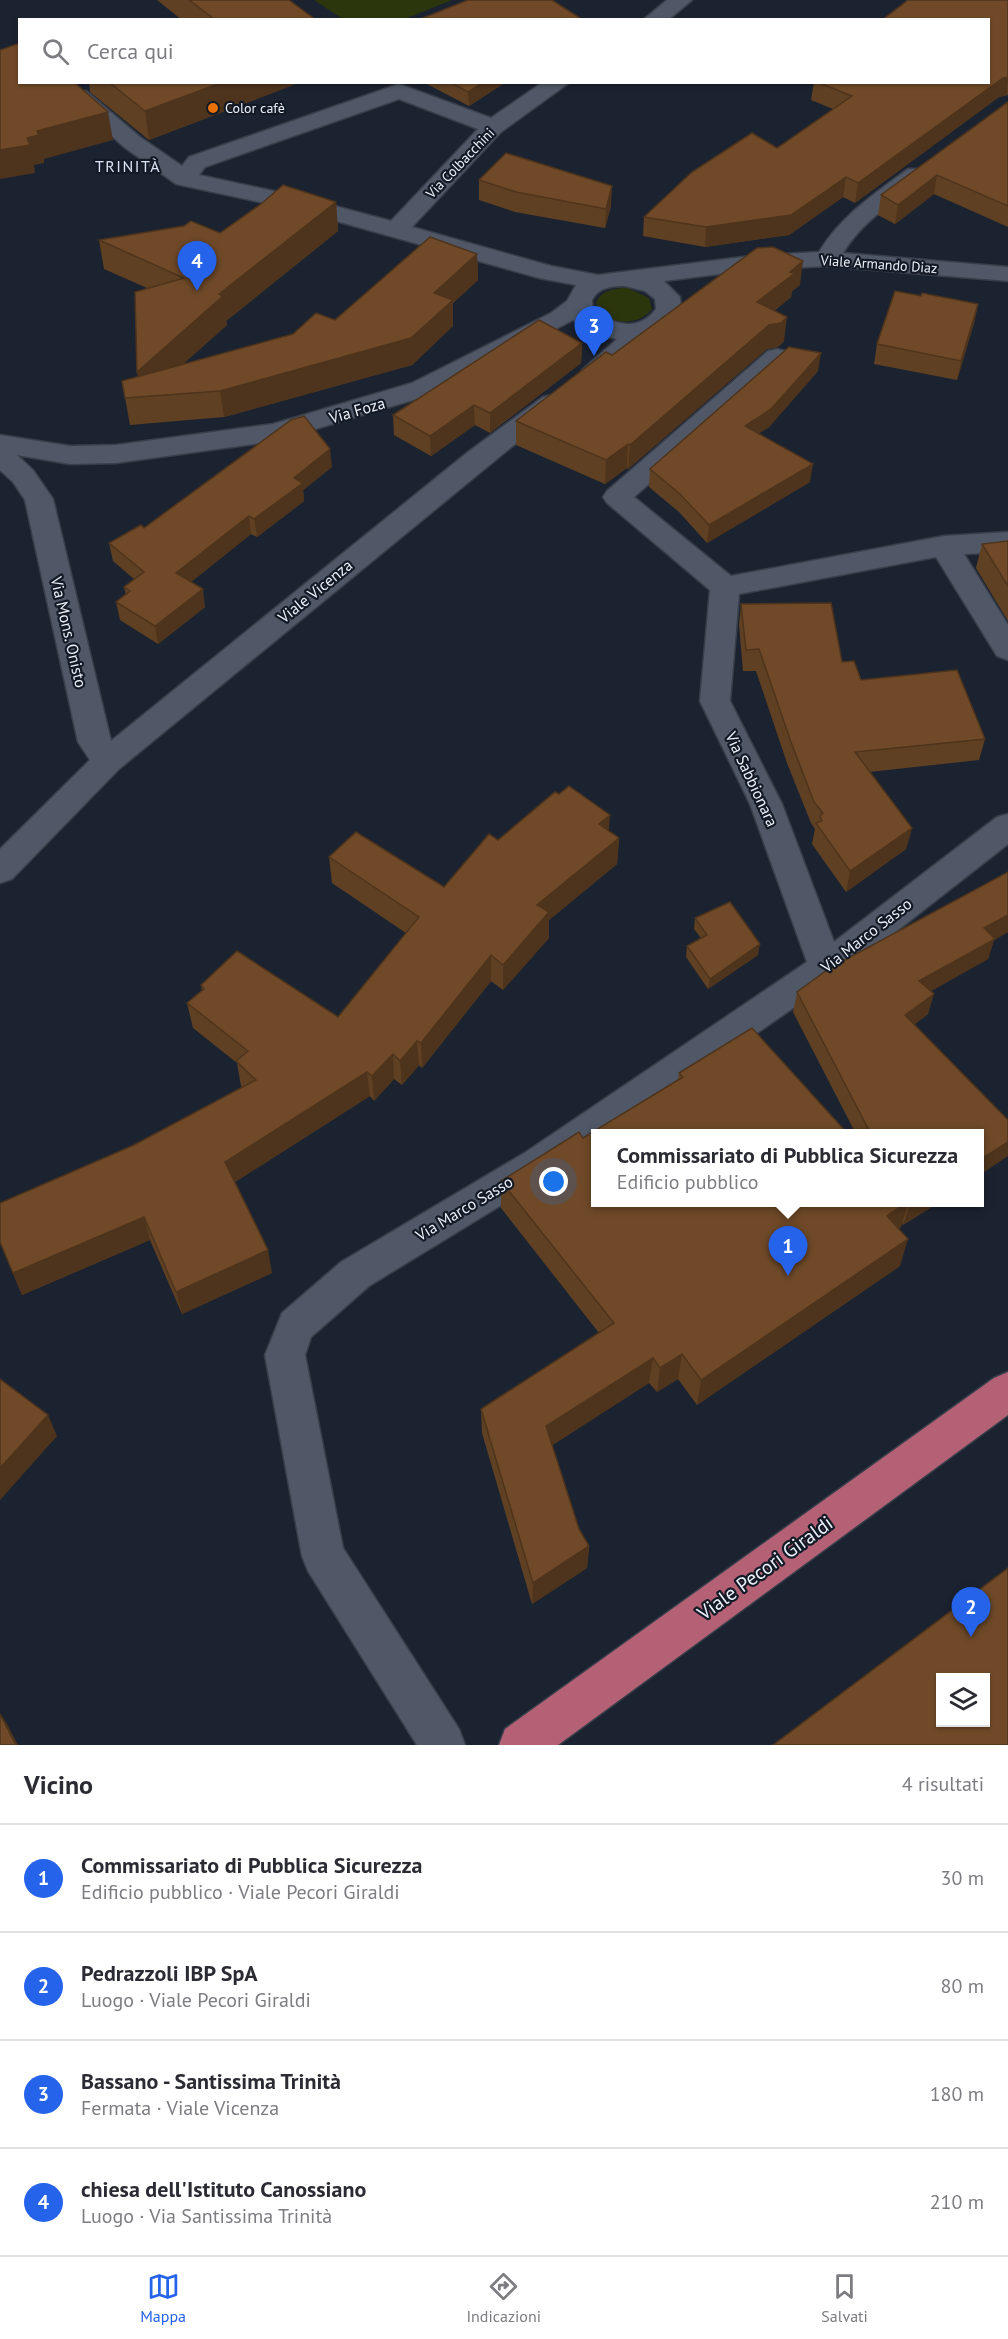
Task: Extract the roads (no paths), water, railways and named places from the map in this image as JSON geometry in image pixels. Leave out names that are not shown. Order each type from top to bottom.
[{"type":"main road","name":"Viale Pecori Giraldi","points":[[521,1745],[1008,1390]]},
{"type":"street","points":[[656,18],[681,0]]},
{"type":"street","name":"Via Colbacchini","points":[[396,230],[493,127],[556,84]]},
{"type":"street","points":[[184,179],[197,162],[399,91],[493,127]]},
{"type":"street","points":[[78,96],[132,142],[184,179],[270,196],[548,273],[598,282],[626,278],[641,280],[663,291],[669,300],[670,309],[658,325],[645,330],[615,332],[600,328],[581,314],[573,291],[548,273]]},
{"type":"street","points":[[827,260],[838,241],[863,211],[930,163]]},
{"type":"street","name":"Viale Armando Diaz","points":[[626,278],[751,264],[827,260],[1008,274]]},
{"type":"street","name":"Viale Armando Diaz","points":[[670,309],[690,292],[719,274],[751,264]]},
{"type":"street","points":[[578,303],[587,288],[598,282]]},
{"type":"street","name":"Via Foza","points":[[39,499],[45,480],[56,469],[82,459],[275,432],[394,399],[421,389],[521,338],[578,303]]},
{"type":"street","name":"Viale Vicenza","points":[[0,870],[108,761],[478,458],[645,330]]},
{"type":"street","points":[[777,357],[617,497],[725,586],[944,546],[1008,542]]},
{"type":"street","name":"Via Foza","points":[[0,444],[70,455],[116,454]]},
{"type":"street","points":[[0,456],[23,476],[39,499]]},
{"type":"street","name":"Via Mons. Onisto","points":[[39,499],[94,742],[108,761]]},
{"type":"street","points":[[944,546],[1008,649]]},
{"type":"street","name":"Via Sabbionara","points":[[725,586],[715,701],[766,804],[826,967]]},
{"type":"street","name":"Via Marco Sasso","points":[[443,1745],[323,1556],[285,1355],[296,1326],[356,1274],[539,1163],[826,967],[1008,826]]},
{"type":"place","name":"Color cafè","points":[[213,108]]},
{"type":"place","name":"chiesa dell'Istituto Canossiano","points":[[197,291]]},
{"type":"place","name":"Bassano - Santissima Trinità","points":[[594,356]]},
{"type":"place","name":"Commissariato di Pubblica Sicurezza","points":[[788,1276]]},
{"type":"place","name":"Pedrazzoli IBP SpA","points":[[971,1637]]},
{"type":"district","name":"TRINITÀ","points":[[128,166]]}]
